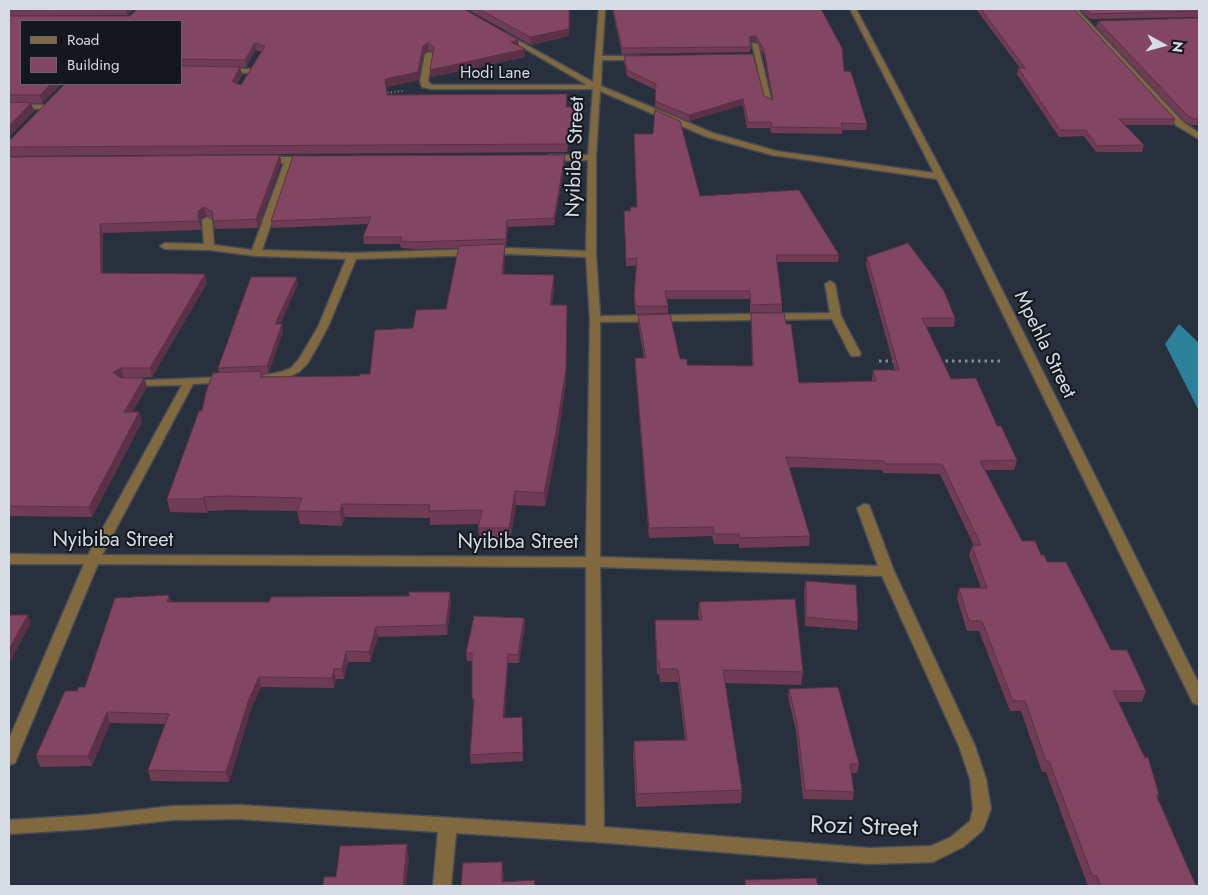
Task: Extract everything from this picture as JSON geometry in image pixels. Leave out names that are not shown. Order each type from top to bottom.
[{"type":"street","name":"Nyibiba Street","points":[[9,560],[593,562],[595,320],[591,254],[592,158],[602,9]]},
{"type":"street","name":"Mpehla Street","points":[[853,9],[940,177],[1199,698]]},
{"type":"street","points":[[1074,9],[1180,124],[1199,137]]},
{"type":"street","points":[[1088,24],[1098,23]]},
{"type":"street","points":[[494,28],[598,87],[710,135],[775,153],[940,177]]},
{"type":"street","points":[[754,44],[769,102]]},
{"type":"street","points":[[425,85],[424,81],[429,54]]},
{"type":"street","points":[[748,56],[758,56]]},
{"type":"street","points":[[598,58],[648,58]]},
{"type":"street","points":[[211,70],[249,74],[256,62]]},
{"type":"street","name":"Hodi Lane","points":[[425,85],[450,88],[598,87]]},
{"type":"street","points":[[9,106],[43,108]]},
{"type":"street","points":[[543,158],[592,158]]},
{"type":"street","points":[[250,160],[319,160]]},
{"type":"street","points":[[256,253],[289,160]]},
{"type":"street","points":[[208,220],[209,247]]},
{"type":"street","points":[[165,246],[209,247],[256,253],[352,256],[510,251],[591,254]]},
{"type":"street","points":[[124,383],[268,379],[295,370],[304,361],[318,340],[352,256]]},
{"type":"street","points":[[830,284],[836,316],[855,354]]},
{"type":"street","points":[[595,320],[836,316]]},
{"type":"street","points":[[9,758],[93,559],[189,382]]},
{"type":"street","name":"Rozi Street","points":[[9,827],[90,822],[173,812],[239,812],[595,834],[869,856],[933,854],[957,842],[977,825],[982,809],[978,779],[952,709],[887,570],[864,508]]},
{"type":"street","points":[[595,834],[593,562],[887,570]]},
{"type":"street","points":[[442,886],[448,824]]},
{"type":"path","points":[[376,93],[395,93],[425,85]]},
{"type":"path","points":[[855,354],[872,361],[902,361]]},
{"type":"path","points":[[932,361],[1030,361]]},
{"type":"water","points":[[1179,324],[1199,343],[1199,411],[1165,344]]},
{"type":"building","points":[[137,9],[464,9],[518,40],[511,42],[525,49],[430,70],[434,47],[428,43],[423,46],[418,72],[385,79],[387,95],[567,94],[566,107],[574,107],[567,144],[9,147],[9,139],[64,85],[182,85],[182,66],[240,67],[232,82],[241,85],[265,46],[255,43],[245,60],[182,59],[182,20],[20,20],[20,85],[50,85],[40,95],[9,95],[9,16],[130,16]]},
{"type":"building","points":[[479,9],[569,9],[569,29],[530,37]]},
{"type":"building","points":[[613,9],[821,9],[842,48],[844,71],[851,72],[867,124],[841,123],[842,128],[772,127],[771,122],[748,122],[743,99],[689,115],[655,101],[656,84],[627,70],[624,56],[753,54],[764,96],[773,100],[764,50],[756,36],[749,37],[751,47],[622,48]]},
{"type":"building","points":[[981,9],[1074,9],[1175,119],[1119,119],[1144,145],[1097,146],[1086,130],[1060,130],[1018,68],[1025,68]]},
{"type":"building","points":[[1086,9],[1199,9],[1199,11],[1091,14]]},
{"type":"building","points":[[1199,18],[1199,119],[1193,119],[1186,114],[1098,21]]},
{"type":"building","points":[[9,102],[31,103],[9,126]]},
{"type":"building","points":[[655,110],[680,121],[700,196],[799,190],[839,255],[776,255],[782,304],[751,305],[750,291],[665,291],[668,306],[636,306],[634,296],[637,258],[626,259],[624,211],[630,211],[631,207],[637,207],[634,134],[653,134]]},
{"type":"building","points":[[280,155],[256,219],[213,221],[212,211],[204,207],[198,211],[199,221],[100,224],[101,273],[205,274],[150,368],[121,368],[113,372],[121,378],[144,378],[124,412],[139,412],[89,507],[9,506],[9,157]]},
{"type":"building","points":[[565,155],[554,218],[507,220],[506,239],[414,242],[400,241],[402,237],[363,237],[371,217],[271,221],[293,156]]},
{"type":"building","points":[[908,243],[944,291],[955,318],[922,318],[951,379],[976,378],[997,426],[1001,426],[1017,460],[980,461],[1022,541],[1035,541],[1041,555],[1044,555],[1047,562],[1066,562],[1111,650],[1127,650],[1146,691],[1113,691],[1145,758],[1148,757],[1159,795],[1156,795],[1196,886],[1101,886],[1097,876],[1092,875],[1049,761],[1046,761],[1025,701],[1013,701],[982,621],[969,621],[959,588],[987,588],[972,546],[981,545],[942,464],[885,464],[884,461],[786,457],[810,536],[740,538],[739,534],[714,534],[713,527],[649,528],[635,358],[646,358],[638,315],[670,314],[680,359],[687,359],[687,365],[753,366],[751,313],[784,313],[786,324],[791,324],[799,383],[876,381],[873,370],[899,370],[867,257]]},
{"type":"building","points":[[505,244],[502,274],[554,275],[550,305],[567,305],[566,369],[544,493],[515,491],[509,528],[478,528],[482,510],[429,511],[430,505],[342,504],[340,512],[297,511],[302,498],[227,496],[204,497],[203,499],[167,499],[199,411],[202,411],[213,373],[262,371],[260,377],[359,376],[360,374],[370,374],[375,330],[413,328],[416,310],[446,309],[459,246]]},
{"type":"building","points":[[251,277],[297,277],[275,324],[282,324],[267,366],[218,368]]},
{"type":"building","points":[[806,581],[856,585],[858,622],[806,617]]},
{"type":"building","points":[[409,592],[450,592],[446,625],[376,627],[369,652],[346,651],[342,669],[334,669],[332,678],[259,677],[249,699],[226,772],[148,770],[169,714],[107,712],[88,756],[36,756],[65,691],[77,691],[79,687],[85,687],[115,598],[169,595],[167,602],[269,602],[271,597],[409,596]]},
{"type":"building","points":[[795,599],[803,672],[723,670],[742,790],[637,794],[634,741],[687,740],[678,669],[660,669],[659,661],[657,661],[655,620],[702,620],[699,602]]},
{"type":"building","points":[[9,615],[28,615],[9,649]]},
{"type":"building","points":[[474,616],[524,618],[518,655],[508,654],[503,718],[522,717],[523,752],[470,755],[474,699],[472,699],[472,653],[466,653]]},
{"type":"building","points":[[838,687],[859,764],[850,764],[854,792],[805,790],[797,723],[789,689]]},
{"type":"building","points":[[407,844],[403,886],[323,886],[324,877],[336,877],[340,846]]},
{"type":"building","points":[[502,862],[502,882],[535,880],[534,886],[461,886],[463,863]]},
{"type":"building","points":[[816,878],[818,886],[746,886],[745,880]]}]
